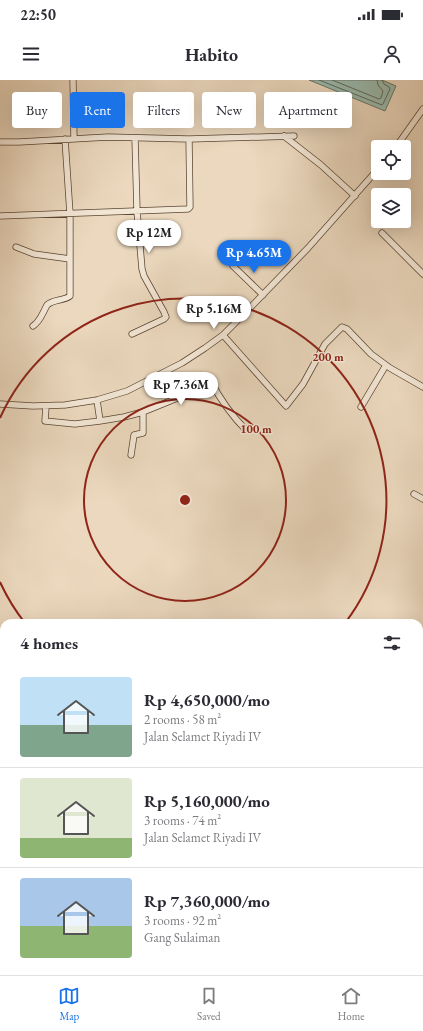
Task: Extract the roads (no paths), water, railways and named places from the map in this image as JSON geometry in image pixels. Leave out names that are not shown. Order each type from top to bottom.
[{"type":"street","points":[[73,80],[74,139]]},
{"type":"street","points":[[401,140],[423,109]]},
{"type":"street","points":[[284,136],[340,181],[355,196]]},
{"type":"street","points":[[0,142],[108,137],[189,139],[294,136]]},
{"type":"street","points":[[132,334],[166,317],[144,276],[142,269],[137,211],[135,138]]},
{"type":"street","points":[[33,326],[40,320],[47,305],[70,296],[70,214],[65,139]]},
{"type":"street","points":[[0,216],[186,210],[189,208],[189,139]]},
{"type":"street","points":[[0,404],[46,406],[65,405],[97,400],[127,391],[182,363],[223,335],[308,248],[371,178]]},
{"type":"street","points":[[382,233],[423,274]]},
{"type":"street","points":[[16,247],[34,254],[70,259]]},
{"type":"street","points":[[233,266],[263,295]]},
{"type":"street","points":[[223,335],[286,406],[303,384],[325,344],[342,327],[347,329],[371,354],[386,365],[423,387]]},
{"type":"street","points":[[361,407],[386,365]]},
{"type":"street","points":[[46,406],[45,421],[75,424],[100,421],[143,412],[185,394],[210,380],[231,413],[246,430]]},
{"type":"street","points":[[97,400],[100,421]]},
{"type":"street","points":[[131,455],[134,436],[143,433],[143,412]]},
{"type":"street","points":[[414,494],[423,499]]},
{"type":"water","points":[[309,80],[382,80],[396,86],[385,111],[352,98],[352,92],[338,92]]}]
